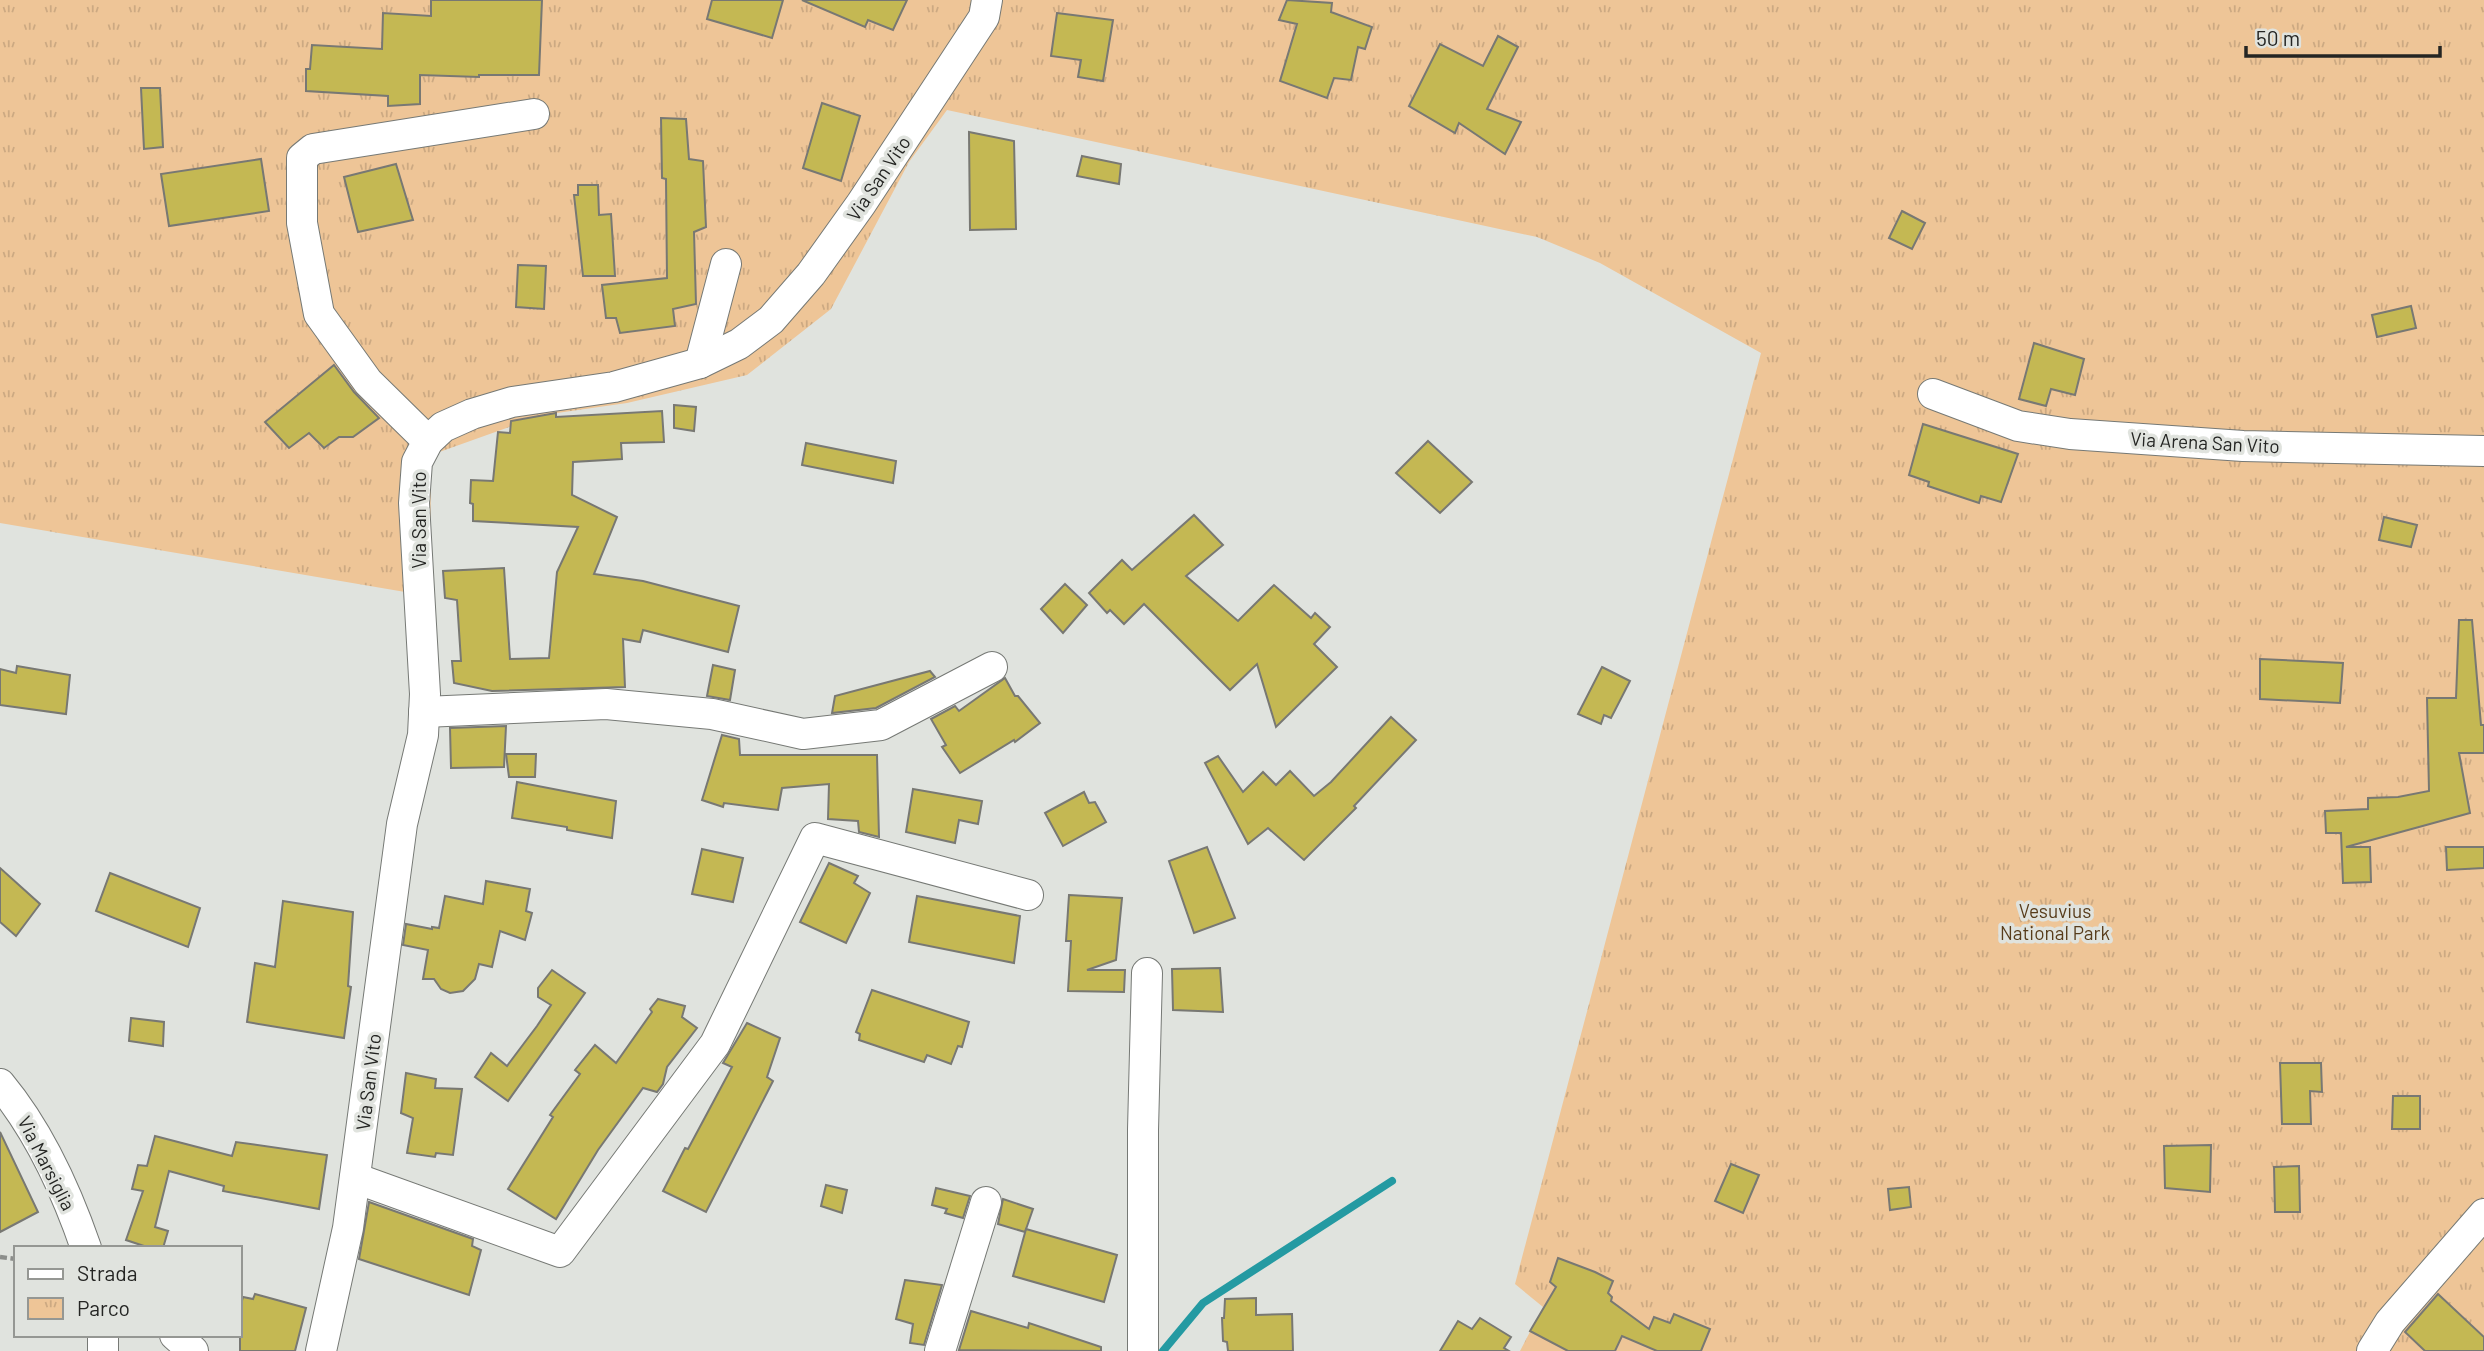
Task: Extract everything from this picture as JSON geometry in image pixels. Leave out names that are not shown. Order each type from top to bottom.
[{"type":"street","name":"Via San Vito","points":[[321,1351],[348,1228],[402,824],[423,735],[414,503],[417,462],[428,441],[443,427],[472,414],[512,402],[614,387],[700,363],[739,344],[771,320],[811,274],[861,204],[984,17],[987,0]]},
{"type":"street","points":[[428,441],[368,382],[319,314],[302,223],[302,158],[313,149],[534,114]]},
{"type":"street","points":[[700,363],[726,264]]},
{"type":"street","name":"Via Arena San Vito","points":[[1933,394],[2018,426],[2070,434],[2243,446],[2484,451]]},
{"type":"street","points":[[424,712],[606,704],[712,714],[803,734],[881,725],[992,667]]},
{"type":"street","points":[[355,1178],[560,1252],[715,1044],[815,838],[1028,895]]},
{"type":"street","points":[[1143,1351],[1143,1130],[1147,973]]},
{"type":"street","name":"Via Marsiglia","points":[[0,1084],[29,1123],[67,1201],[85,1246]]},
{"type":"street","points":[[940,1351],[986,1202]]},
{"type":"street","points":[[2372,1351],[2390,1322],[2480,1230]]},
{"type":"street","points":[[177,1337],[193,1351]]},
{"type":"green space","name":"Vesuvius National Park","points":[[0,0],[2484,0],[2484,1351],[1520,1351],[1543,1307],[1515,1284],[1761,353],[1600,263],[1537,237],[947,110],[909,162],[831,309],[747,375],[627,403],[543,415],[431,455],[430,611],[411,593],[0,523]]},
{"type":"building","points":[[431,0],[542,0],[539,75],[420,75],[420,104],[388,106],[388,96],[306,91],[306,69],[310,69],[312,45],[382,49],[383,13],[431,16]]},
{"type":"building","points":[[712,0],[783,0],[772,38],[707,19]]},
{"type":"building","points":[[802,0],[907,0],[893,30],[868,20],[865,27]]},
{"type":"building","points":[[1287,0],[1332,3],[1331,12],[1372,27],[1365,49],[1358,47],[1351,80],[1334,78],[1327,98],[1280,81],[1297,24],[1279,20]]},
{"type":"building","points":[[1057,13],[1113,20],[1103,81],[1078,77],[1081,60],[1051,56]]},
{"type":"building","points":[[1498,36],[1518,47],[1487,109],[1521,122],[1505,154],[1459,123],[1455,133],[1409,106],[1440,44],[1483,66]]},
{"type":"building","points":[[141,88],[160,88],[163,147],[144,149]]},
{"type":"building","points":[[822,103],[860,116],[841,181],[803,168]]},
{"type":"building","points":[[661,118],[686,119],[689,159],[703,161],[706,227],[694,232],[696,304],[673,309],[675,326],[620,333],[616,318],[606,318],[602,285],[667,278],[666,179],[662,178]]},
{"type":"building","points":[[969,132],[1014,141],[1016,229],[970,230]]},
{"type":"building","points":[[1082,156],[1121,164],[1119,184],[1077,176]]},
{"type":"building","points":[[261,159],[269,211],[169,226],[161,174]]},
{"type":"building","points":[[396,164],[413,220],[358,232],[344,177]]},
{"type":"building","points":[[578,185],[598,185],[599,215],[611,214],[615,276],[583,276],[574,195],[578,195]]},
{"type":"building","points":[[1902,211],[1925,223],[1912,249],[1889,238]]},
{"type":"building","points":[[518,265],[546,266],[544,309],[516,307]]},
{"type":"building","points":[[2411,306],[2416,328],[2377,337],[2372,315]]},
{"type":"building","points":[[2034,343],[2084,359],[2075,395],[2051,389],[2046,406],[2019,399]]},
{"type":"building","points":[[334,365],[354,392],[379,418],[353,437],[339,437],[324,448],[309,433],[289,448],[265,422]]},
{"type":"building","points":[[674,405],[696,407],[694,431],[674,428]]},
{"type":"building","points":[[662,411],[664,442],[621,443],[622,459],[573,462],[572,495],[617,517],[594,574],[643,581],[739,606],[728,652],[643,630],[640,642],[623,639],[625,687],[492,691],[454,683],[452,661],[461,661],[457,600],[445,598],[443,571],[504,568],[510,659],[549,658],[557,572],[578,527],[473,521],[473,504],[470,503],[471,480],[493,481],[498,432],[510,433],[511,421],[556,413],[556,417]]},
{"type":"building","points":[[1923,424],[2018,454],[2001,502],[1981,496],[1979,503],[1928,486],[1929,482],[1909,475]]},
{"type":"building","points":[[1428,441],[1472,482],[1440,513],[1396,473]]},
{"type":"building","points":[[806,443],[896,461],[893,483],[802,465]]},
{"type":"building","points":[[1194,515],[1223,545],[1186,576],[1238,621],[1274,585],[1311,618],[1315,613],[1330,627],[1314,644],[1337,667],[1276,727],[1257,664],[1230,690],[1144,604],[1124,624],[1110,610],[1107,613],[1089,593],[1122,560],[1132,570]]},
{"type":"building","points":[[2384,517],[2417,525],[2411,547],[2379,540]]},
{"type":"building","points":[[1065,584],[1087,605],[1063,633],[1041,609]]},
{"type":"building","points":[[2459,620],[2472,620],[2481,725],[2484,725],[2484,753],[2459,753],[2470,813],[2346,847],[2370,847],[2371,882],[2343,883],[2341,833],[2326,833],[2325,811],[2368,809],[2368,798],[2398,797],[2429,791],[2427,698],[2456,698]]},
{"type":"building","points":[[2260,659],[2343,663],[2340,703],[2260,699]]},
{"type":"building","points":[[713,665],[735,670],[730,700],[707,696]]},
{"type":"building","points":[[17,666],[70,675],[66,714],[0,705],[0,669],[16,673]]},
{"type":"building","points":[[1602,667],[1630,681],[1611,718],[1604,715],[1601,724],[1578,714]]},
{"type":"building","points":[[930,671],[935,677],[876,708],[832,713],[835,696]]},
{"type":"building","points":[[1005,678],[1015,696],[1018,696],[1040,723],[1015,742],[1014,740],[960,773],[942,747],[946,745],[931,719],[955,706],[959,711]]},
{"type":"building","points":[[1391,717],[1416,740],[1354,806],[1356,808],[1304,860],[1268,828],[1248,844],[1205,763],[1218,756],[1243,792],[1263,772],[1276,785],[1290,771],[1314,796],[1331,782]]},
{"type":"building","points":[[506,726],[504,767],[451,768],[450,728]]},
{"type":"building","points":[[722,735],[739,739],[740,755],[877,755],[879,837],[859,832],[858,821],[828,819],[829,784],[782,788],[778,810],[724,803],[723,807],[702,800]]},
{"type":"building","points":[[506,754],[536,754],[535,777],[509,777]]},
{"type":"building","points":[[517,782],[616,801],[612,838],[512,818]]},
{"type":"building","points":[[913,789],[982,801],[978,824],[959,820],[955,843],[906,832]]},
{"type":"building","points":[[1084,792],[1089,803],[1095,802],[1106,822],[1063,846],[1045,813]]},
{"type":"building","points":[[1207,847],[1235,918],[1194,933],[1169,861]]},
{"type":"building","points":[[2446,847],[2484,847],[2484,868],[2447,870]]},
{"type":"building","points":[[702,849],[743,858],[733,902],[692,894]]},
{"type":"building","points":[[829,863],[858,876],[854,883],[870,893],[846,943],[800,922]]},
{"type":"building","points":[[0,868],[40,904],[16,936],[0,922]]},
{"type":"building","points":[[110,873],[200,908],[188,947],[96,911]]},
{"type":"building","points":[[486,881],[530,889],[526,911],[532,913],[525,940],[500,931],[492,967],[479,964],[475,979],[463,991],[450,993],[441,989],[434,979],[423,979],[428,950],[403,945],[406,924],[439,928],[445,896],[483,904]]},
{"type":"building","points":[[1069,895],[1122,898],[1116,960],[1087,970],[1125,970],[1124,992],[1068,991],[1071,941],[1066,941]]},
{"type":"building","points":[[917,896],[1020,916],[1014,963],[909,942]]},
{"type":"building","points":[[283,901],[353,912],[348,986],[351,987],[344,1038],[247,1022],[255,963],[275,967]]},
{"type":"building","points":[[1220,968],[1223,1012],[1173,1010],[1172,969]]},
{"type":"building","points":[[552,970],[585,993],[508,1101],[475,1077],[491,1053],[507,1066],[537,1026],[551,1005],[538,997],[538,988]]},
{"type":"building","points":[[872,990],[969,1022],[962,1047],[958,1046],[951,1064],[927,1055],[924,1062],[859,1040],[860,1034],[856,1032]]},
{"type":"building","points":[[658,999],[685,1006],[682,1017],[697,1028],[667,1067],[663,1084],[657,1092],[643,1088],[598,1150],[556,1219],[508,1189],[553,1117],[550,1115],[580,1074],[575,1070],[595,1045],[616,1063],[652,1012],[650,1009]]},
{"type":"building","points":[[131,1018],[164,1022],[163,1046],[129,1041]]},
{"type":"building","points":[[747,1023],[780,1038],[767,1077],[773,1081],[706,1212],[663,1191],[732,1067],[723,1063]]},
{"type":"building","points":[[2280,1063],[2321,1063],[2322,1092],[2310,1091],[2311,1124],[2282,1124]]},
{"type":"building","points":[[406,1073],[436,1079],[435,1088],[462,1089],[453,1155],[436,1153],[435,1157],[407,1153],[413,1118],[401,1113]]},
{"type":"building","points":[[2393,1096],[2420,1096],[2420,1129],[2392,1129]]},
{"type":"building","points":[[0,1132],[38,1212],[0,1232]]},
{"type":"building","points":[[155,1136],[232,1156],[236,1142],[327,1155],[319,1209],[223,1191],[224,1186],[169,1171],[155,1227],[168,1231],[164,1246],[144,1246],[126,1240],[143,1191],[132,1189],[138,1165],[147,1166]]},
{"type":"building","points":[[2211,1145],[2210,1192],[2165,1188],[2164,1146]]},
{"type":"building","points":[[1731,1164],[1759,1175],[1743,1213],[1715,1201]]},
{"type":"building","points":[[2299,1166],[2300,1212],[2275,1212],[2274,1167]]},
{"type":"building","points":[[826,1185],[847,1190],[842,1213],[821,1206]]},
{"type":"building","points":[[1909,1187],[1911,1207],[1890,1210],[1888,1189]]},
{"type":"building","points":[[936,1188],[970,1196],[963,1218],[945,1213],[947,1209],[932,1205]]},
{"type":"building","points":[[1003,1199],[1033,1209],[1025,1232],[998,1224]]},
{"type":"building","points":[[369,1202],[473,1239],[472,1246],[481,1250],[469,1295],[359,1259]]},
{"type":"building","points":[[1026,1229],[1117,1255],[1104,1302],[1013,1276]]},
{"type":"building","points":[[1558,1258],[1613,1281],[1608,1293],[1612,1297],[1611,1301],[1649,1329],[1654,1317],[1670,1323],[1674,1314],[1710,1329],[1701,1351],[1657,1351],[1622,1336],[1615,1351],[1568,1351],[1530,1331],[1556,1287],[1550,1282]]},
{"type":"building","points":[[905,1280],[942,1285],[924,1345],[910,1343],[913,1324],[896,1319]]},
{"type":"building","points":[[255,1294],[306,1308],[295,1351],[240,1351],[242,1301],[243,1297],[253,1299]]},
{"type":"building","points":[[2438,1294],[2484,1337],[2484,1351],[2425,1351],[2405,1332]]},
{"type":"building","points":[[1256,1298],[1256,1315],[1292,1314],[1293,1351],[1228,1351],[1227,1342],[1223,1341],[1225,1299]]},
{"type":"building","points":[[971,1311],[1028,1328],[1029,1323],[1101,1347],[1101,1351],[959,1350]]},
{"type":"building","points":[[1480,1318],[1511,1337],[1504,1348],[1509,1351],[1440,1351],[1458,1321],[1472,1329]]},
{"type":"waterway","points":[[1163,1351],[1203,1303],[1392,1181]]}]
